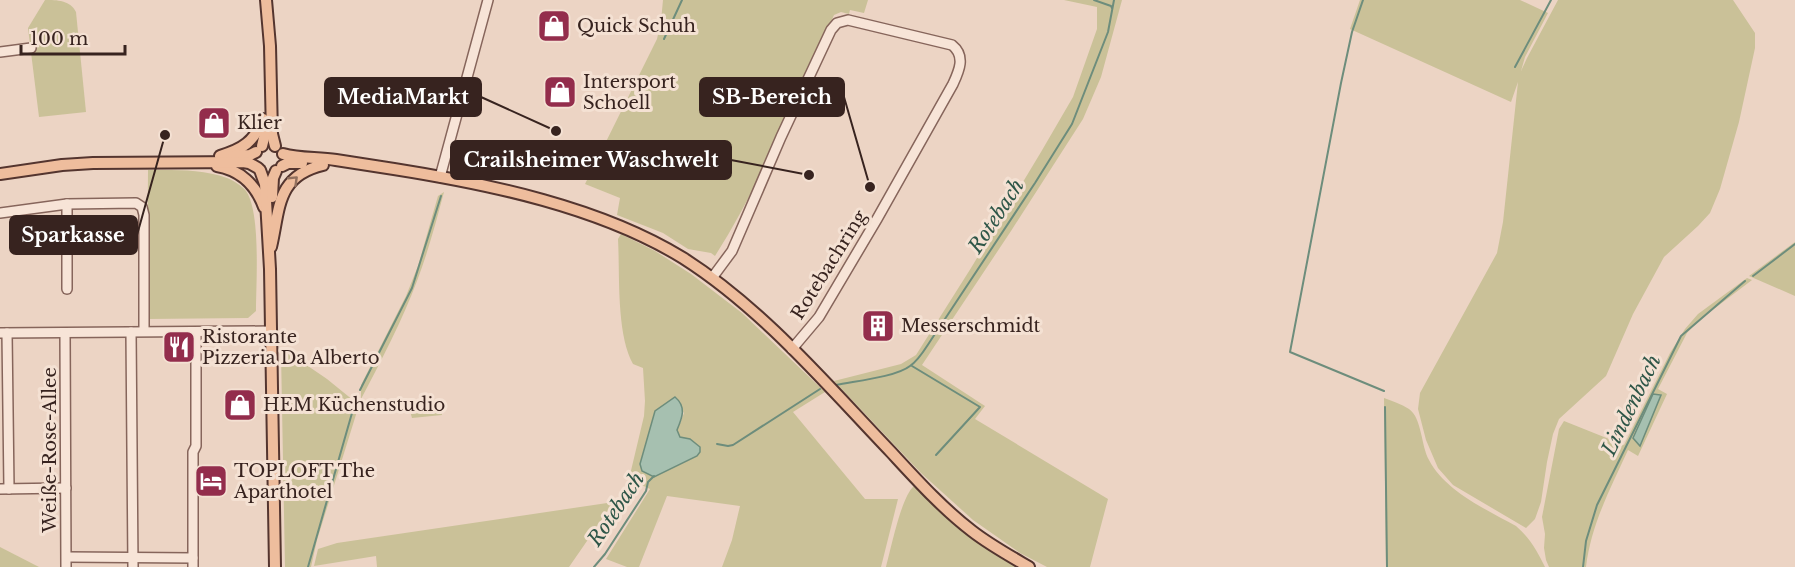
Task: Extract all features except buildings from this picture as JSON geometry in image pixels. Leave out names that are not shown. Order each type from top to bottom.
[{"type":"main road","points":[[259,0],[263,48],[265,134],[255,160],[265,184],[270,269],[275,567]]},
{"type":"main road","points":[[266,0],[270,46],[272,134],[279,150],[279,169],[273,184],[270,269]]},
{"type":"main road","points":[[220,156],[237,151],[249,142],[258,131],[264,116]]},
{"type":"main road","points":[[0,168],[101,155],[250,155],[270,144],[291,156],[338,160],[440,177],[540,199],[590,215],[662,247],[712,278],[758,316],[792,349],[937,501],[971,530],[999,550],[1029,567]]},
{"type":"main road","points":[[0,174],[62,165],[157,161],[243,162],[268,173],[295,163],[323,165],[353,163]]},
{"type":"main road","points":[[193,163],[222,167],[240,174],[255,189],[266,213]]},
{"type":"main road","points":[[271,250],[279,204],[285,190],[297,176],[323,165]]},
{"type":"street","points":[[440,177],[488,0]]},
{"type":"street","name":"Rotebachring","points":[[712,278],[732,251],[791,116],[831,30],[837,23],[848,20],[863,23],[952,45],[958,50],[961,58],[953,84],[825,309],[792,349]]},
{"type":"street","points":[[0,52],[31,48]]},
{"type":"street","points":[[0,213],[67,204],[136,203],[142,207],[144,215],[144,331]]},
{"type":"street","points":[[67,204],[67,289]]},
{"type":"street","points":[[66,488],[4,489],[4,333],[271,331]]},
{"type":"street","points":[[131,332],[133,562]]},
{"type":"street","points":[[66,562],[193,562],[196,332]]},
{"type":"street","name":"Weiße-Rose-Allee","points":[[65,333],[66,562]]},
{"type":"shaded area","points":[[45,0],[67,3],[76,12],[86,112],[39,117],[28,28]]},
{"type":"shaded area","points":[[663,0],[868,0],[864,13],[850,10],[849,14],[841,12],[834,15],[764,168],[715,256],[711,253],[688,249],[663,233],[617,215],[620,198],[585,184],[657,39]]},
{"type":"shaded area","points":[[1064,0],[1122,0],[1101,77],[1083,119],[922,365],[985,406],[975,419],[1108,499],[1090,567],[1047,567],[1020,553],[973,520],[921,473],[834,381],[901,364],[916,355],[971,268],[1073,97],[1097,29],[1097,7]]},
{"type":"shaded area","points":[[1360,0],[1520,0],[1548,13],[1525,57],[1521,71],[1558,0],[1733,0],[1755,33],[1755,48],[1739,122],[1720,189],[1710,213],[1664,257],[1633,314],[1606,376],[1559,419],[1553,434],[1541,502],[1535,519],[1526,528],[1453,485],[1438,468],[1426,440],[1418,409],[1420,393],[1497,253],[1503,222],[1518,82],[1511,102],[1350,29]]},
{"type":"shaded area","points":[[148,170],[188,171],[218,175],[240,185],[246,191],[254,215],[257,249],[256,311],[248,318],[147,319]]},
{"type":"shaded area","points":[[444,192],[411,296],[361,399],[361,385],[406,296],[418,266],[438,196]]},
{"type":"shaded area","points":[[621,234],[655,251],[691,274],[742,313],[825,392],[793,412],[865,499],[898,499],[881,567],[722,567],[732,540],[740,506],[667,496],[639,567],[627,567],[606,559],[650,489],[629,479],[644,416],[645,401],[643,368],[633,364],[621,320],[618,239]],"holes":[[[675,397],[684,413],[677,431],[680,437],[690,439],[700,447],[697,456],[654,477],[642,471],[640,464],[655,412]]]},
{"type":"shaded area","points":[[1795,242],[1795,296],[1749,276]]},
{"type":"shaded area","points":[[1747,278],[1752,280],[1698,321],[1687,333],[1658,389],[1667,394],[1638,456],[1628,450],[1608,493],[1592,536],[1586,567],[1549,567],[1544,548],[1545,534],[1542,517],[1559,429],[1564,421],[1624,445],[1670,353],[1685,329],[1698,314]]},
{"type":"shaded area","points":[[283,349],[327,379],[359,405],[317,540],[311,567],[285,567],[281,353]]},
{"type":"shaded area","points":[[1653,394],[1661,395],[1640,446],[1633,438]]},
{"type":"shaded area","points":[[675,397],[682,409],[682,417],[677,430],[680,437],[690,439],[700,447],[700,452],[697,456],[654,477],[642,471],[640,464],[655,411]]},
{"type":"shaded area","points":[[1384,398],[1413,413],[1419,425],[1429,460],[1445,481],[1468,499],[1516,526],[1533,545],[1545,567],[1386,567]]},
{"type":"shaded area","points":[[441,407],[442,415],[412,418],[410,411]]},
{"type":"shaded area","points":[[914,486],[971,535],[1018,567],[886,567],[901,512]]},
{"type":"shaded area","points":[[614,502],[569,567],[377,567],[376,556],[314,566],[318,549],[337,543]]},
{"type":"shaded area","points":[[0,547],[39,567],[0,567]]},
{"type":"waterway","points":[[664,39],[682,0]]},
{"type":"waterway","points":[[1094,0],[1112,8]]},
{"type":"waterway","name":"Rotebach","points":[[836,385],[904,370],[922,354],[1072,124],[1108,32],[1114,0]]},
{"type":"waterway","points":[[1363,0],[1352,32],[1341,83],[1290,352],[1384,391]]},
{"type":"waterway","points":[[1515,67],[1551,0]]},
{"type":"waterway","points":[[360,390],[412,288],[441,196]]},
{"type":"waterway","name":"Lindenbach","points":[[1753,276],[1795,244]]},
{"type":"waterway","name":"Lindenbach","points":[[1583,567],[1586,541],[1597,505],[1681,336],[1745,281]]},
{"type":"waterway","points":[[912,366],[980,407],[936,455]]},
{"type":"waterway","name":"Rotebach","points":[[717,444],[733,445],[820,389]]},
{"type":"waterway","points":[[308,567],[354,406]]},
{"type":"waterway","points":[[1385,407],[1387,567]]},
{"type":"waterway","name":"Rotebach","points":[[594,567],[605,554],[646,491],[648,482],[654,476]]},
{"type":"place","name":"Quick Schuh","points":[[554,26]]},
{"type":"place","name":"Intersport Schoell","points":[[560,92]]},
{"type":"place","name":"Klier","points":[[214,123]]},
{"type":"place","name":"MediaMarkt","points":[[556,131]]},
{"type":"place","name":"Sparkasse","points":[[165,135]]},
{"type":"place","name":"Crailsheimer Waschwelt","points":[[809,175]]},
{"type":"place","name":"SB-Bereich","points":[[870,187]]},
{"type":"place","name":"Messerschmidt","points":[[878,326]]},
{"type":"place","name":"Ristorante Pizzeria Da Alberto","points":[[179,347]]},
{"type":"place","name":"HEM Küchenstudio","points":[[240,405]]},
{"type":"place","name":"TOPLOFT The Aparthotel","points":[[211,481]]}]
